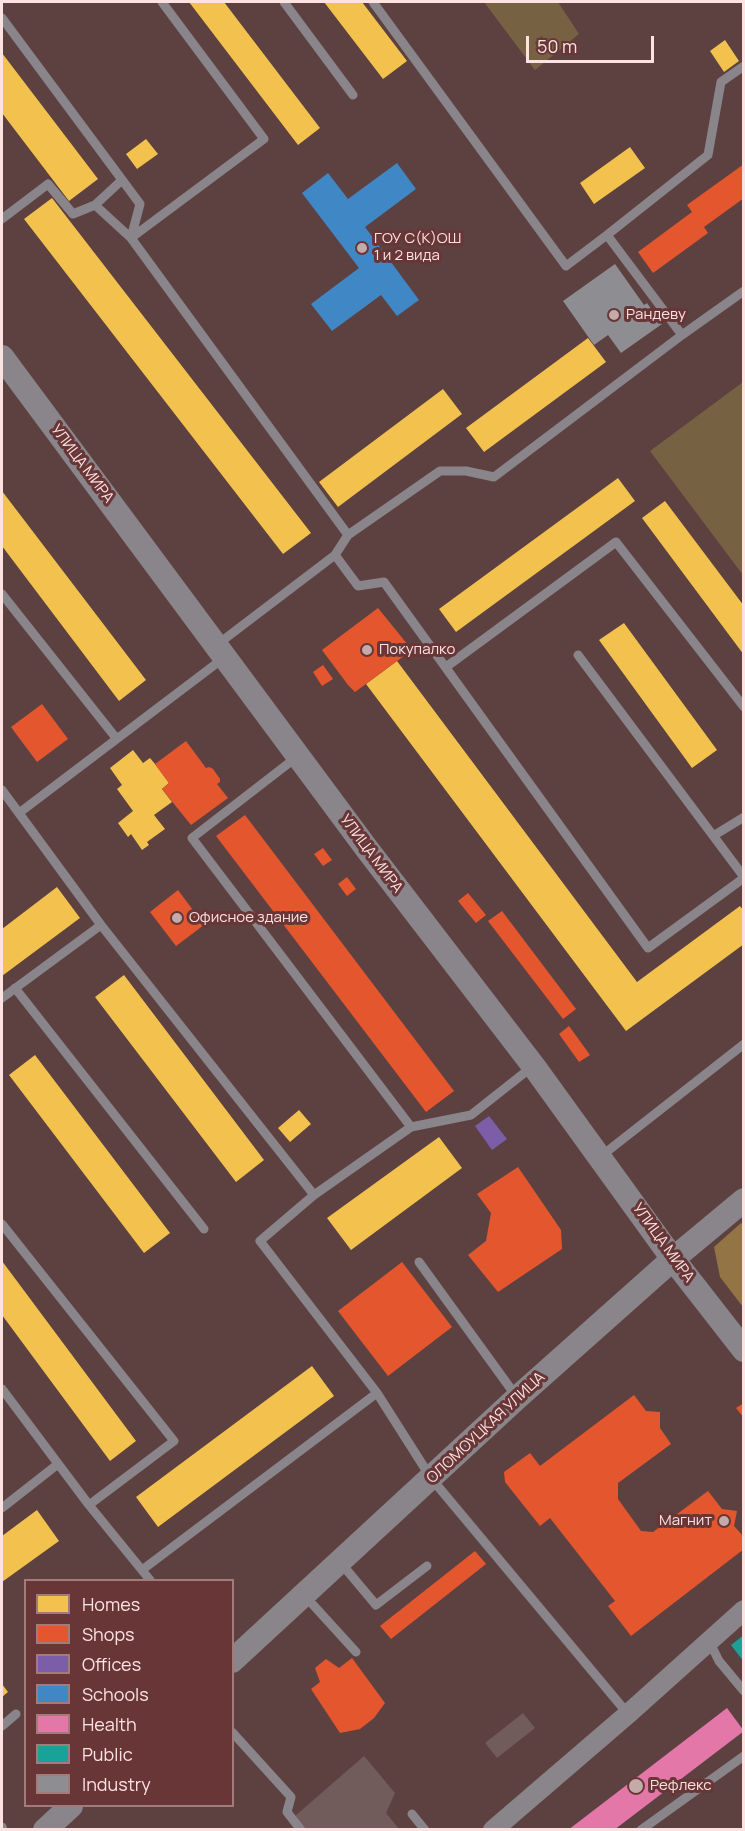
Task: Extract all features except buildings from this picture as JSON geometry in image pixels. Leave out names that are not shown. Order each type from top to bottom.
[{"type":"street","name":"УЛИЦА МИРА","points":[[2,357],[298,756],[533,1066],[673,1259],[744,1350]]},
{"type":"street","name":"ОЛОМОУЦКАЯ УЛИЦА","points":[[234,1659],[518,1397],[673,1259],[744,1200]]},
{"type":"street","points":[[493,1830],[744,1610]]},
{"type":"street","points":[[45,1830],[70,1807]]},
{"type":"lane","points":[[131,238],[264,139],[162,2]]},
{"type":"lane","points":[[284,2],[353,95]]},
{"type":"lane","points":[[374,2],[566,266],[708,155],[721,82],[744,66]]},
{"type":"lane","points":[[2,18],[140,204],[131,238]]},
{"type":"lane","points":[[2,219],[48,184],[73,214],[95,205],[122,180]]},
{"type":"lane","points":[[95,205],[131,238],[348,535]]},
{"type":"lane","points":[[607,235],[682,335]]},
{"type":"lane","points":[[19,813],[116,738],[335,555],[348,535],[440,471],[466,471],[494,477],[744,291]]},
{"type":"lane","points":[[446,667],[616,542],[744,707]]},
{"type":"lane","points":[[335,555],[358,586],[384,582],[648,948],[744,878],[578,655]]},
{"type":"lane","points":[[2,594],[116,738]]},
{"type":"lane","points":[[298,756],[192,838],[411,1127]]},
{"type":"lane","points":[[2,790],[101,925],[314,1195]]},
{"type":"lane","points":[[713,836],[744,817]]},
{"type":"lane","points":[[2,998],[101,925]]},
{"type":"lane","points":[[15,988],[204,1228]]},
{"type":"lane","points":[[600,1157],[744,1044]]},
{"type":"lane","points":[[533,1066],[471,1115],[411,1127],[314,1195],[260,1241],[377,1393],[431,1478],[628,1714]]},
{"type":"lane","points":[[2,1224],[174,1441],[89,1505]]},
{"type":"lane","points":[[419,1262],[518,1397]]},
{"type":"lane","points":[[2,1389],[89,1505],[149,1579]]},
{"type":"lane","points":[[142,1570],[377,1393]]},
{"type":"lane","points":[[2,1508],[58,1464]]},
{"type":"lane","points":[[340,1562],[376,1605],[427,1566]]},
{"type":"lane","points":[[304,1595],[356,1652]]},
{"type":"lane","points":[[709,1641],[719,1661],[744,1691]]},
{"type":"lane","points":[[2,1726],[16,1714]]},
{"type":"lane","points":[[234,1734],[291,1797],[286,1812],[301,1830]]},
{"type":"lane","points":[[641,1830],[744,1756]]},
{"type":"lane","points":[[412,1814],[425,1830]]},
{"type":"shaded area","points":[[484,2],[558,2],[579,34],[535,70]]},
{"type":"shaded area","points":[[743,382],[743,575],[650,451]]},
{"type":"shaded area","points":[[741,1223],[744,1226],[743,1307],[720,1277],[714,1247]]},
{"type":"place","name":"ГОУ С(К)ОШ 1 и 2 вида","points":[[362,248]]},
{"type":"place","name":"Рандеву","points":[[614,315]]},
{"type":"place","name":"Покупалко","points":[[367,650]]},
{"type":"place","name":"Офисное здание","points":[[177,918]]},
{"type":"place","name":"Магнит","points":[[724,1521]]},
{"type":"place","name":"Рефлекс","points":[[636,1786]]}]
